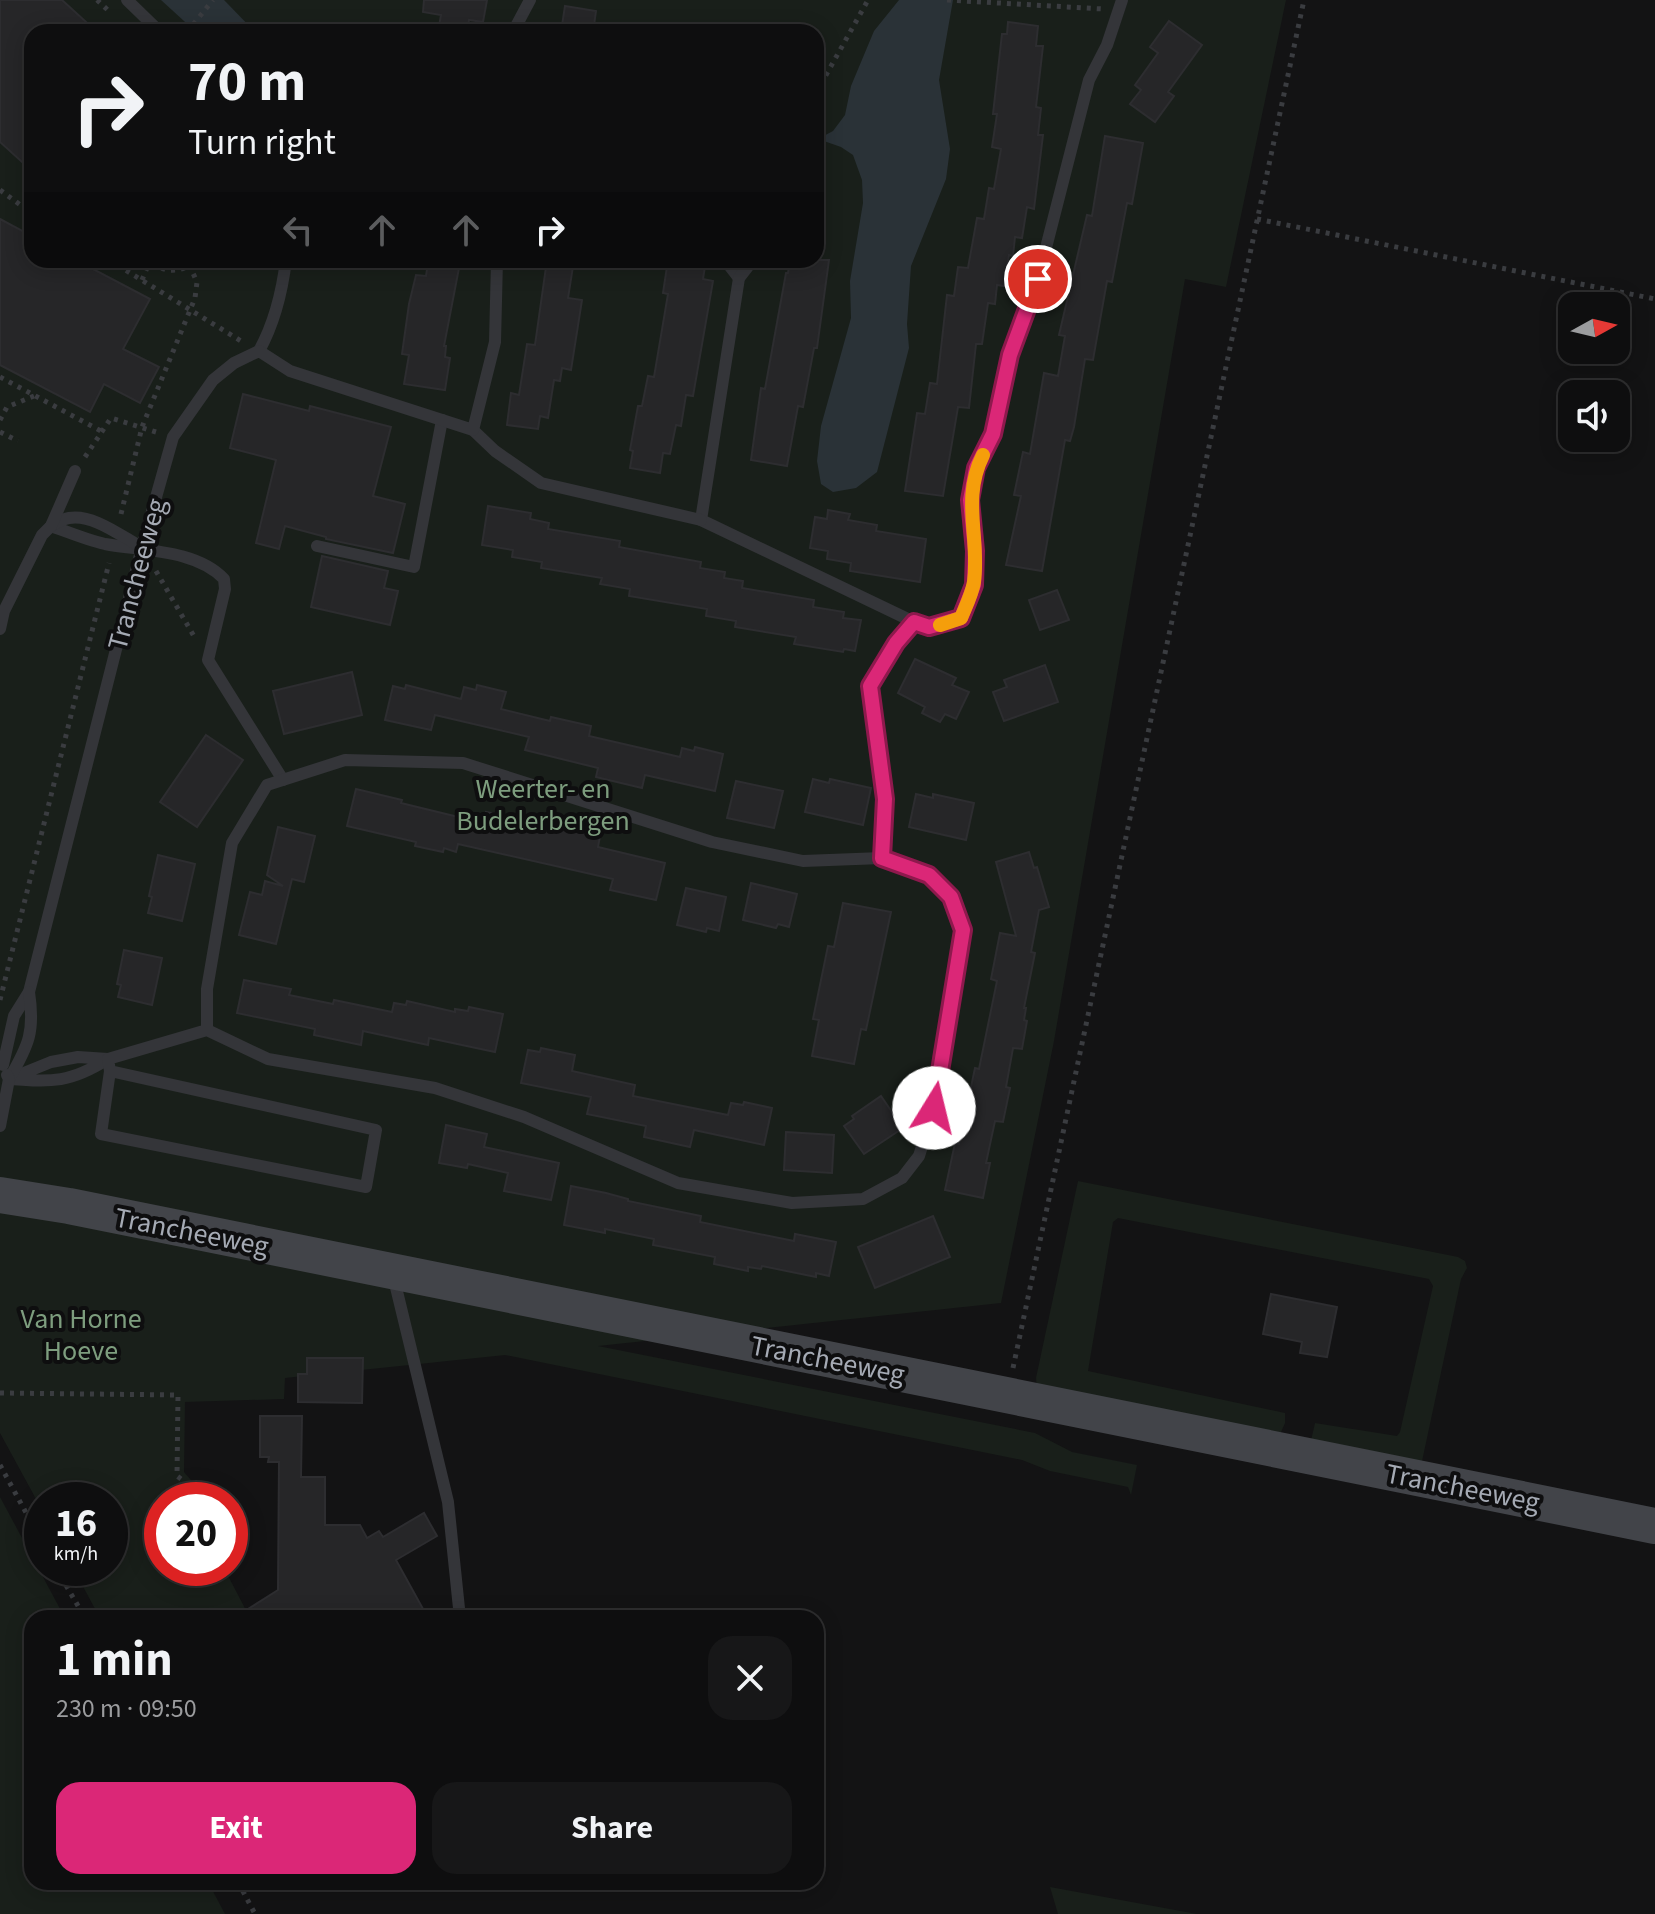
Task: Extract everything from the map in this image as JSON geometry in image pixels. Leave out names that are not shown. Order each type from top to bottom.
[{"type":"street","name":"Trancheeweg","points":[[0,1195],[393,1271],[1655,1526]]},
{"type":"lane","points":[[127,0],[152,24]]},
{"type":"lane","points":[[517,24],[530,0]]},
{"type":"lane","points":[[285,268],[282,296],[271,330],[259,351],[290,371],[473,430],[495,451],[541,483],[701,520],[914,622],[929,627],[961,618],[974,585],[975,551],[970,500],[976,468],[993,434],[1010,355],[1038,279],[1089,80],[1107,45],[1121,5]]},
{"type":"lane","points":[[473,430],[495,342],[497,268]]},
{"type":"lane","points":[[731,268],[739,278]]},
{"type":"lane","points":[[701,520],[739,278],[747,268]]},
{"type":"lane","name":"Trancheeweg","points":[[9,1079],[1,1063],[14,1016],[29,992],[173,437],[213,380],[234,363],[259,351]]},
{"type":"lane","points":[[317,546],[414,567],[442,420]]},
{"type":"lane","points":[[51,526],[75,471]]},
{"type":"lane","points":[[0,629],[4,611],[42,535],[51,526],[68,518],[80,518],[115,538],[203,563],[224,579],[225,589],[208,660],[283,780]]},
{"type":"lane","points":[[882,858],[885,799],[870,686],[896,643],[914,622]]},
{"type":"lane","points":[[9,1079],[52,1082],[82,1075],[207,1030],[268,1059],[435,1088],[524,1117],[678,1183],[792,1203],[863,1199],[902,1178],[919,1156],[934,1108],[963,930],[951,897],[929,875],[882,858],[803,861],[712,842],[463,763],[345,760],[267,785],[232,843],[207,989],[207,1030]]},
{"type":"lane","name":"Trancheeweg","points":[[0,1126],[9,1079],[26,1051],[33,1020],[29,992]]},
{"type":"lane","points":[[9,1079],[51,1062],[78,1057],[376,1130],[366,1187],[101,1134],[109,1065]]},
{"type":"lane","points":[[393,1271],[448,1502],[459,1610]]},
{"type":"path","points":[[194,24],[213,0]]},
{"type":"path","points":[[824,79],[868,0]]},
{"type":"path","points":[[947,0],[1121,5]]},
{"type":"path","points":[[1007,1395],[1100,971],[1304,0]]},
{"type":"path","points":[[0,190],[24,207]]},
{"type":"path","points":[[1257,219],[1655,299]]},
{"type":"path","points":[[122,268],[259,351]]},
{"type":"path","points":[[142,280],[145,268]]},
{"type":"path","points":[[0,1001],[142,427],[195,298],[197,282],[191,268]]},
{"type":"path","points":[[0,377],[101,431]]},
{"type":"path","points":[[0,417],[7,407],[34,396]]},
{"type":"path","points":[[75,471],[111,418],[173,437]]},
{"type":"path","points":[[0,432],[18,441]]},
{"type":"path","points":[[142,547],[208,660]]},
{"type":"path","points":[[0,1393],[178,1395],[177,1476],[185,1482]]},
{"type":"path","points":[[0,1465],[24,1509]]},
{"type":"path","points":[[66,1586],[80,1610]]},
{"type":"path","points":[[242,1890],[255,1914]]},
{"type":"green space","name":"Weerter- en Budelerbergen","points":[[0,0],[1286,0],[1226,287],[1185,279],[1054,1041],[1001,1303],[598,1346],[1035,1433],[1072,1452],[1137,1465],[1131,1495],[1128,1487],[1050,1471],[1022,1460],[505,1355],[285,1378],[284,1399],[185,1402],[184,1472],[193,1482],[144,1482],[144,1586],[233,1586],[246,1610],[96,1610],[83,1586],[128,1586],[128,1482],[27,1482],[0,1433]]},
{"type":"green space","points":[[1078,1181],[1458,1257],[1465,1261],[1467,1268],[1461,1279],[1421,1466],[1310,1445],[1315,1423],[1397,1436],[1400,1432],[1433,1286],[1429,1279],[1118,1218],[1113,1222],[1088,1371],[1285,1413],[1285,1423],[1278,1439],[1037,1389],[1036,1378]]},
{"type":"green space","points":[[0,1497],[24,1542],[24,1586],[48,1586],[61,1610],[24,1610],[24,1890],[212,1890],[225,1914],[0,1914]]},
{"type":"green space","points":[[1050,1887],[1197,1914],[1058,1914]]},
{"type":"shaded area","points":[[161,0],[224,0],[247,24],[187,24]]},
{"type":"shaded area","points":[[899,0],[953,0],[939,80],[950,149],[946,179],[911,266],[907,324],[909,348],[877,472],[856,488],[833,492],[821,484],[817,461],[821,426],[851,318],[850,281],[863,203],[862,180],[853,155],[824,141],[824,136],[833,131],[845,115],[851,86],[874,31]]},
{"type":"building","points":[[0,0],[62,0],[88,24],[24,24],[24,164],[0,142]]},
{"type":"building","points":[[424,0],[487,0],[483,22],[469,20],[468,24],[439,24],[441,15],[423,12]]},
{"type":"building","points":[[565,6],[596,11],[594,24],[562,24]]},
{"type":"building","points":[[1169,21],[1202,45],[1168,92],[1174,96],[1155,122],[1130,104],[1141,90],[1135,85],[1158,53],[1150,47]]},
{"type":"building","points":[[1008,22],[1038,26],[1036,46],[1043,46],[1036,107],[1041,108],[1038,135],[1043,135],[1034,209],[1027,207],[1022,238],[1015,237],[1013,256],[1009,255],[1004,286],[997,285],[995,304],[988,303],[982,344],[976,344],[969,408],[958,407],[943,496],[905,491],[917,413],[925,414],[930,383],[937,384],[947,295],[954,296],[958,267],[968,268],[977,218],[984,219],[989,188],[994,189],[1001,149],[992,147],[997,114],[993,114],[1002,34],[1007,34]]},
{"type":"building","points":[[1105,136],[1143,143],[1132,204],[1127,203],[1112,282],[1107,281],[1093,360],[1085,359],[1074,427],[1070,441],[1065,440],[1042,571],[1006,565],[1021,496],[1014,495],[1023,452],[1030,454],[1044,373],[1058,376],[1065,336],[1059,335],[1087,215],[1092,216]]},
{"type":"building","points":[[0,219],[24,232],[24,268],[91,268],[150,299],[123,349],[159,367],[140,403],[104,384],[90,412],[0,365]]},
{"type":"building","points":[[824,260],[829,260],[817,348],[814,348],[803,407],[798,406],[787,466],[751,460],[761,388],[765,389],[789,268],[824,268]]},
{"type":"building","points":[[427,268],[459,268],[444,346],[445,357],[450,358],[445,390],[404,384],[409,355],[402,354],[409,304],[416,275],[426,276]]},
{"type":"building","points":[[546,268],[573,268],[568,298],[582,300],[571,370],[562,368],[560,381],[554,380],[548,418],[540,416],[538,429],[507,425],[511,393],[519,395],[527,344],[535,345]]},
{"type":"building","points":[[667,268],[705,268],[703,279],[713,281],[693,396],[686,395],[681,426],[676,425],[670,454],[663,453],[660,473],[630,468],[633,451],[630,450],[638,406],[642,406],[648,376],[654,377],[668,294],[663,293]]},
{"type":"building","points":[[243,394],[309,411],[310,406],[391,427],[373,496],[405,504],[393,553],[326,539],[285,526],[279,549],[256,543],[276,460],[230,448]]},
{"type":"building","points":[[488,506],[531,513],[530,519],[549,523],[548,529],[620,541],[619,547],[701,562],[700,568],[725,572],[724,578],[743,581],[742,588],[814,600],[813,607],[844,612],[843,618],[861,620],[855,651],[794,644],[796,637],[735,627],[736,621],[706,616],[707,609],[629,596],[630,589],[600,584],[602,578],[541,568],[542,562],[512,557],[513,550],[482,545]]},
{"type":"building","points":[[828,510],[850,514],[848,520],[877,525],[876,531],[926,539],[920,582],[850,571],[851,563],[827,559],[828,551],[810,548],[815,517],[827,519]]},
{"type":"building","points":[[322,556],[388,571],[384,588],[398,591],[390,625],[311,607]]},
{"type":"building","points":[[1057,590],[1069,620],[1040,630],[1029,600]]},
{"type":"building","points":[[915,659],[956,678],[952,685],[969,692],[956,719],[945,714],[940,722],[922,713],[925,707],[898,693]]},
{"type":"building","points":[[1045,665],[1058,702],[1004,721],[993,692],[1007,687],[1004,680]]},
{"type":"building","points":[[352,672],[362,715],[284,734],[273,691]]},
{"type":"building","points":[[406,685],[461,699],[464,687],[476,690],[477,685],[506,692],[501,709],[550,721],[551,717],[591,726],[589,736],[680,757],[682,748],[694,751],[695,747],[723,754],[715,791],[645,775],[642,788],[596,777],[598,768],[525,750],[529,737],[435,715],[431,730],[385,720],[393,686],[405,689]]},
{"type":"building","points":[[206,735],[243,760],[197,827],[160,802]]},
{"type":"building","points":[[813,779],[829,783],[830,779],[871,788],[863,825],[805,812]]},
{"type":"building","points":[[736,781],[783,791],[774,828],[727,818]]},
{"type":"building","points":[[356,789],[483,823],[486,812],[600,836],[598,847],[665,863],[656,900],[610,890],[613,879],[458,844],[456,852],[444,848],[443,852],[415,846],[416,842],[347,826]]},
{"type":"building","points":[[916,794],[933,798],[933,794],[974,803],[966,840],[909,827]]},
{"type":"building","points":[[278,827],[315,836],[304,882],[292,879],[276,944],[239,935],[250,892],[262,895],[265,881],[283,886],[267,875]]},
{"type":"building","points":[[1029,852],[1049,907],[1039,910],[1031,952],[1035,953],[1024,1008],[1024,1020],[1027,1021],[1022,1049],[1013,1048],[1006,1087],[1010,1088],[1003,1122],[995,1121],[986,1163],[990,1163],[983,1198],[945,1190],[955,1143],[959,1144],[975,1068],[979,1069],[997,981],[991,979],[1000,933],[1016,936],[996,862]]},
{"type":"building","points":[[158,855],[195,864],[182,921],[148,913]]},
{"type":"building","points":[[751,883],[797,894],[789,927],[778,924],[776,928],[743,920]]},
{"type":"building","points":[[686,888],[726,897],[719,931],[707,928],[706,932],[677,925]]},
{"type":"building","points":[[843,903],[891,912],[866,1030],[861,1029],[854,1064],[812,1056],[819,1020],[813,1019],[828,946],[834,947]]},
{"type":"building","points":[[124,950],[162,958],[152,1005],[118,997],[121,985],[117,984]]},
{"type":"building","points":[[244,980],[291,989],[289,995],[392,1012],[394,1003],[406,1005],[407,1001],[455,1012],[455,1009],[468,1011],[469,1007],[503,1014],[495,1052],[429,1038],[428,1045],[363,1031],[361,1045],[314,1035],[315,1029],[237,1013]]},
{"type":"building","points":[[541,1048],[575,1055],[572,1071],[635,1085],[633,1096],[728,1115],[731,1103],[743,1105],[744,1102],[772,1108],[764,1145],[694,1130],[690,1147],[644,1137],[646,1126],[587,1114],[591,1097],[521,1083],[528,1050],[540,1052]]},
{"type":"building","points":[[881,1096],[903,1128],[864,1154],[844,1126],[854,1119],[852,1116]]},
{"type":"building","points":[[446,1125],[487,1134],[484,1147],[559,1163],[551,1200],[504,1191],[508,1173],[468,1164],[467,1168],[439,1163]]},
{"type":"building","points":[[786,1132],[834,1135],[832,1173],[784,1170]]},
{"type":"building","points":[[571,1186],[701,1216],[700,1222],[794,1241],[795,1234],[836,1242],[829,1276],[816,1273],[816,1277],[762,1266],[761,1269],[748,1267],[748,1271],[714,1264],[715,1257],[653,1245],[654,1239],[564,1225]]},
{"type":"building","points":[[933,1216],[950,1257],[875,1288],[858,1247]]},
{"type":"building","points":[[1271,1294],[1337,1307],[1327,1357],[1300,1353],[1302,1342],[1263,1334]]},
{"type":"building","points":[[307,1358],[363,1358],[362,1403],[298,1402],[298,1374],[307,1374]]},
{"type":"building","points":[[260,1416],[302,1416],[301,1477],[325,1477],[325,1525],[360,1525],[367,1538],[379,1531],[383,1537],[424,1513],[437,1536],[396,1560],[424,1610],[247,1610],[278,1590],[279,1462],[268,1462],[269,1457],[260,1457]]},
{"type":"slow traffic","points":[[940,625],[961,618],[974,585],[975,551],[970,500],[976,468],[983,455]]},
{"type":"route","points":[[934,1108],[963,930],[951,897],[929,875],[882,858],[885,799],[870,686],[896,643],[914,622],[929,627],[961,618],[974,585],[975,551],[970,500],[976,468],[993,434],[1010,355],[1038,279]]},
{"type":"park label","name":"Van Horne Hoeve","points":[[81,1334]]}]
